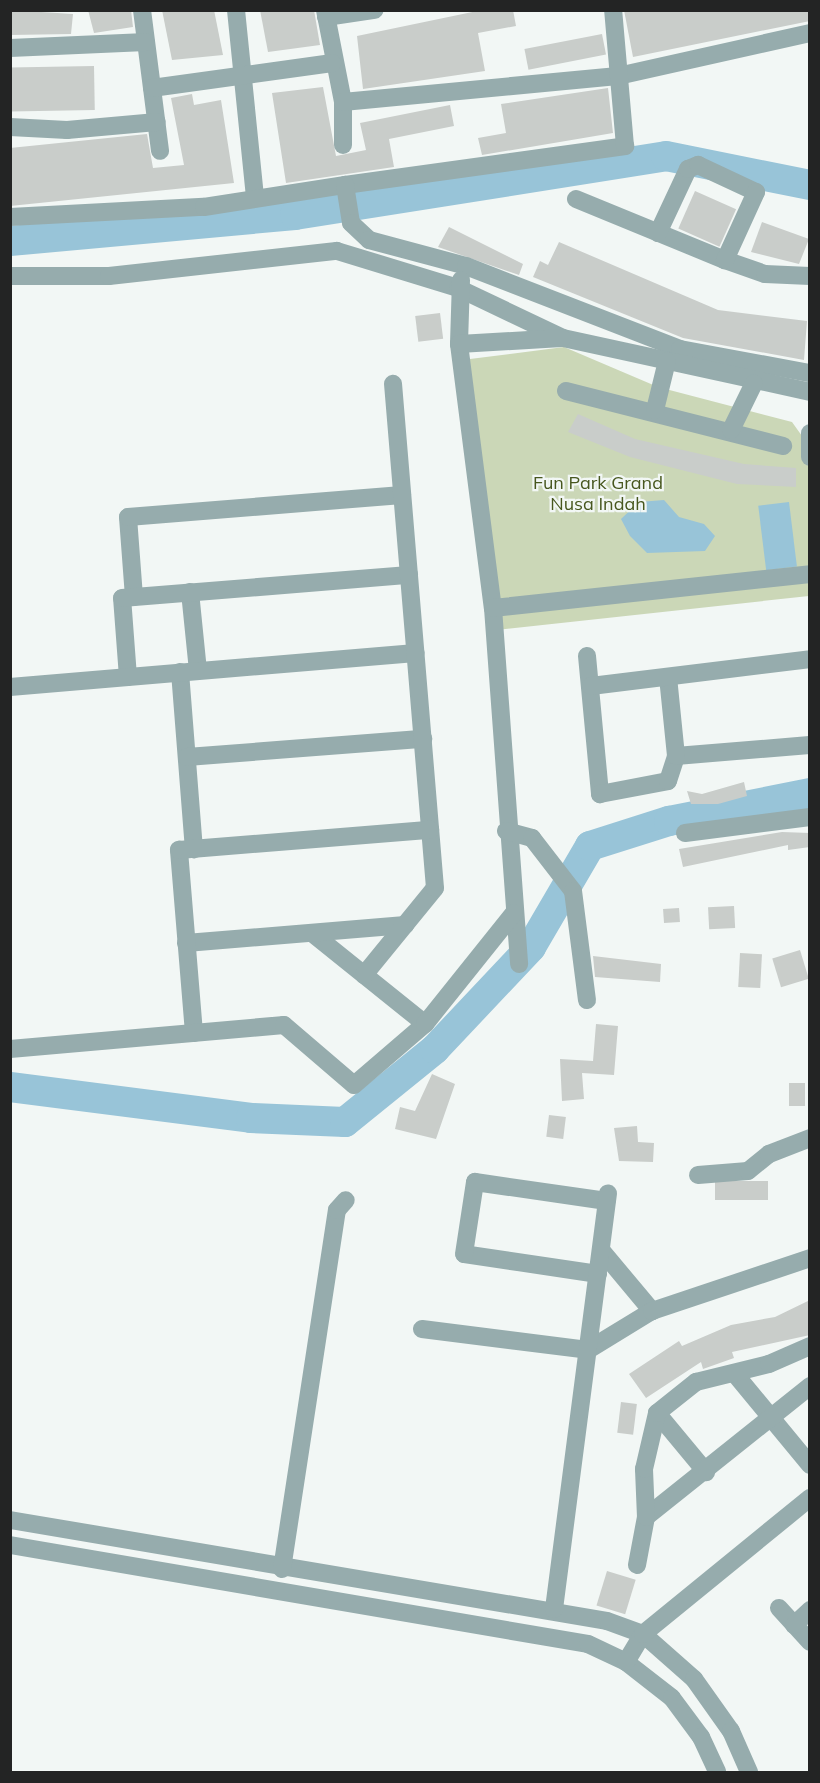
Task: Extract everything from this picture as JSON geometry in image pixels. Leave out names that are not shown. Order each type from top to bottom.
[{"type":"street","points":[[142,10],[160,151]]},
{"type":"street","points":[[236,10],[255,198]]},
{"type":"street","points":[[343,145],[343,102],[332,63],[326,14],[374,10]]},
{"type":"street","points":[[10,217],[204,207],[255,198],[346,188],[615,151],[625,146],[628,136],[618,76],[613,10]]},
{"type":"street","points":[[343,102],[618,76],[810,33]]},
{"type":"street","points":[[10,48],[76,50],[146,42]]},
{"type":"street","points":[[152,88],[242,78],[332,63]]},
{"type":"street","points":[[10,127],[67,130],[157,122]]},
{"type":"street","points":[[658,232],[688,169],[698,165],[756,192],[725,260]]},
{"type":"street","points":[[346,188],[351,223],[366,248],[458,288],[563,338],[754,383],[810,392]]},
{"type":"street","points":[[576,199],[765,274],[810,276]]},
{"type":"street","points":[[10,276],[109,276],[366,248],[466,266],[680,349],[810,373]]},
{"type":"street","points":[[466,266],[458,288],[459,344],[493,608],[506,831],[519,964]]},
{"type":"street","points":[[459,344],[563,338]]},
{"type":"street","points":[[655,410],[667,361]]},
{"type":"street","points":[[731,430],[754,383]]},
{"type":"street","points":[[364,975],[435,888],[393,384]]},
{"type":"street","points":[[566,391],[655,410],[783,446]]},
{"type":"street","points":[[810,433],[810,457]]},
{"type":"street","points":[[135,597],[128,517],[402,495]]},
{"type":"street","points":[[493,608],[810,574]]},
{"type":"street","points":[[128,677],[122,598],[409,575]]},
{"type":"street","points":[[190,592],[187,757],[194,849]]},
{"type":"street","points":[[10,687],[416,653]]},
{"type":"street","points":[[587,656],[600,794],[668,781],[676,756],[668,677]]},
{"type":"street","points":[[591,686],[810,659]]},
{"type":"street","points":[[187,757],[423,739]]},
{"type":"street","points":[[676,756],[810,745]]},
{"type":"street","points":[[685,833],[810,817]]},
{"type":"street","points":[[194,1033],[179,850],[430,830]]},
{"type":"street","points":[[506,831],[532,838],[564,875],[573,891],[587,1000]]},
{"type":"street","points":[[10,1049],[284,1025],[354,1084],[425,1024],[514,913]]},
{"type":"street","points":[[186,943],[405,925]]},
{"type":"street","points":[[312,933],[425,1024]]},
{"type":"street","points":[[698,1175],[748,1171],[769,1154],[810,1138]]},
{"type":"street","points":[[554,1609],[598,1274],[608,1197],[475,1182],[464,1254],[598,1274]]},
{"type":"street","points":[[282,1569],[337,1210],[346,1200]]},
{"type":"street","points":[[601,1250],[652,1311]]},
{"type":"street","points":[[422,1329],[588,1350],[652,1311],[810,1258]]},
{"type":"street","points":[[637,1565],[646,1517],[644,1468],[657,1413],[696,1382],[735,1374],[810,1346]]},
{"type":"street","points":[[735,1374],[810,1465]]},
{"type":"street","points":[[646,1517],[706,1472],[810,1386]]},
{"type":"street","points":[[657,1413],[706,1472]]},
{"type":"street","points":[[626,1662],[644,1634],[810,1498]]},
{"type":"street","points":[[10,1521],[282,1569],[554,1609],[644,1634],[675,1660],[718,1710],[748,1773]]},
{"type":"street","points":[[60,1554],[63,1530]]},
{"type":"street","points":[[10,1545],[588,1644],[626,1662],[672,1698],[701,1737],[717,1773]]},
{"type":"street","points":[[779,1608],[810,1642]]},
{"type":"street","points":[[794,1625],[810,1610]]},
{"type":"green space","name":"Fun Park Grand Nusa Indah","points":[[564,347],[658,387],[792,422],[807,443],[809,461],[809,596],[488,631],[462,360]]},
{"type":"water","points":[[664,500],[679,517],[704,524],[715,536],[705,551],[647,553],[630,536],[621,519],[639,502]]},
{"type":"water","points":[[789,502],[797,567],[766,570],[758,506]]},
{"type":"building","points":[[10,10],[73,14],[71,34],[10,35]]},
{"type":"building","points":[[88,10],[131,10],[133,27],[94,33]]},
{"type":"building","points":[[162,10],[214,10],[223,55],[172,60]]},
{"type":"building","points":[[260,10],[314,10],[320,45],[268,52]]},
{"type":"building","points":[[482,10],[513,10],[516,26],[478,33],[485,71],[363,89],[357,36]]},
{"type":"building","points":[[624,10],[810,10],[810,21],[633,57]]},
{"type":"building","points":[[602,34],[606,55],[528,70],[524,49]]},
{"type":"building","points":[[94,66],[95,110],[11,111],[10,67]]},
{"type":"building","points":[[323,87],[336,156],[366,150],[360,123],[450,105],[454,126],[389,139],[394,167],[286,183],[272,93]]},
{"type":"building","points":[[608,88],[613,133],[482,155],[478,138],[506,133],[501,104]]},
{"type":"building","points":[[192,94],[194,105],[221,100],[234,183],[10,206],[10,148],[147,134],[153,168],[184,165],[171,98]]},
{"type":"building","points":[[695,191],[736,209],[719,247],[678,228]]},
{"type":"building","points":[[762,222],[809,239],[799,264],[751,252]]},
{"type":"building","points":[[449,227],[523,264],[519,275],[438,247]]},
{"type":"building","points":[[559,242],[718,310],[807,321],[804,360],[683,338],[533,277],[540,261],[548,265]]},
{"type":"building","points":[[440,313],[443,339],[418,342],[415,316]]},
{"type":"building","points":[[578,414],[635,439],[744,464],[796,468],[796,487],[737,484],[630,457],[568,432]]},
{"type":"building","points":[[744,782],[747,796],[718,804],[691,804],[687,791],[702,794]]},
{"type":"building","points":[[782,832],[810,833],[810,847],[788,850],[788,845],[683,867],[679,849]]},
{"type":"building","points":[[734,906],[735,928],[709,929],[708,907]]},
{"type":"building","points":[[679,908],[680,922],[664,923],[663,909]]},
{"type":"building","points":[[800,950],[809,979],[781,987],[772,958]]},
{"type":"building","points":[[740,953],[762,954],[760,988],[738,987]]},
{"type":"building","points":[[593,956],[661,964],[660,982],[595,977]]},
{"type":"building","points":[[596,1024],[618,1026],[614,1075],[582,1073],[584,1099],[562,1101],[560,1059],[593,1061]]},
{"type":"building","points":[[432,1074],[455,1084],[436,1139],[395,1129],[400,1107],[415,1111]]},
{"type":"building","points":[[789,1083],[805,1083],[805,1106],[789,1106]]},
{"type":"building","points":[[549,1115],[566,1117],[563,1139],[546,1137]]},
{"type":"building","points":[[637,1126],[638,1142],[654,1143],[653,1162],[619,1161],[614,1128]]},
{"type":"building","points":[[715,1181],[768,1181],[768,1200],[715,1200]]},
{"type":"building","points":[[810,1300],[810,1335],[732,1352],[734,1358],[703,1369],[701,1362],[646,1398],[629,1374],[679,1341],[682,1346],[731,1325],[775,1317]]},
{"type":"building","points":[[621,1402],[637,1404],[633,1435],[617,1433]]},
{"type":"building","points":[[607,1571],[636,1580],[625,1614],[596,1605]]},
{"type":"waterway","points":[[10,241],[295,215],[666,156],[810,185]]},
{"type":"waterway","points":[[10,1087],[251,1118],[345,1122],[435,1049],[531,947],[590,846],[669,821],[810,793]]}]
